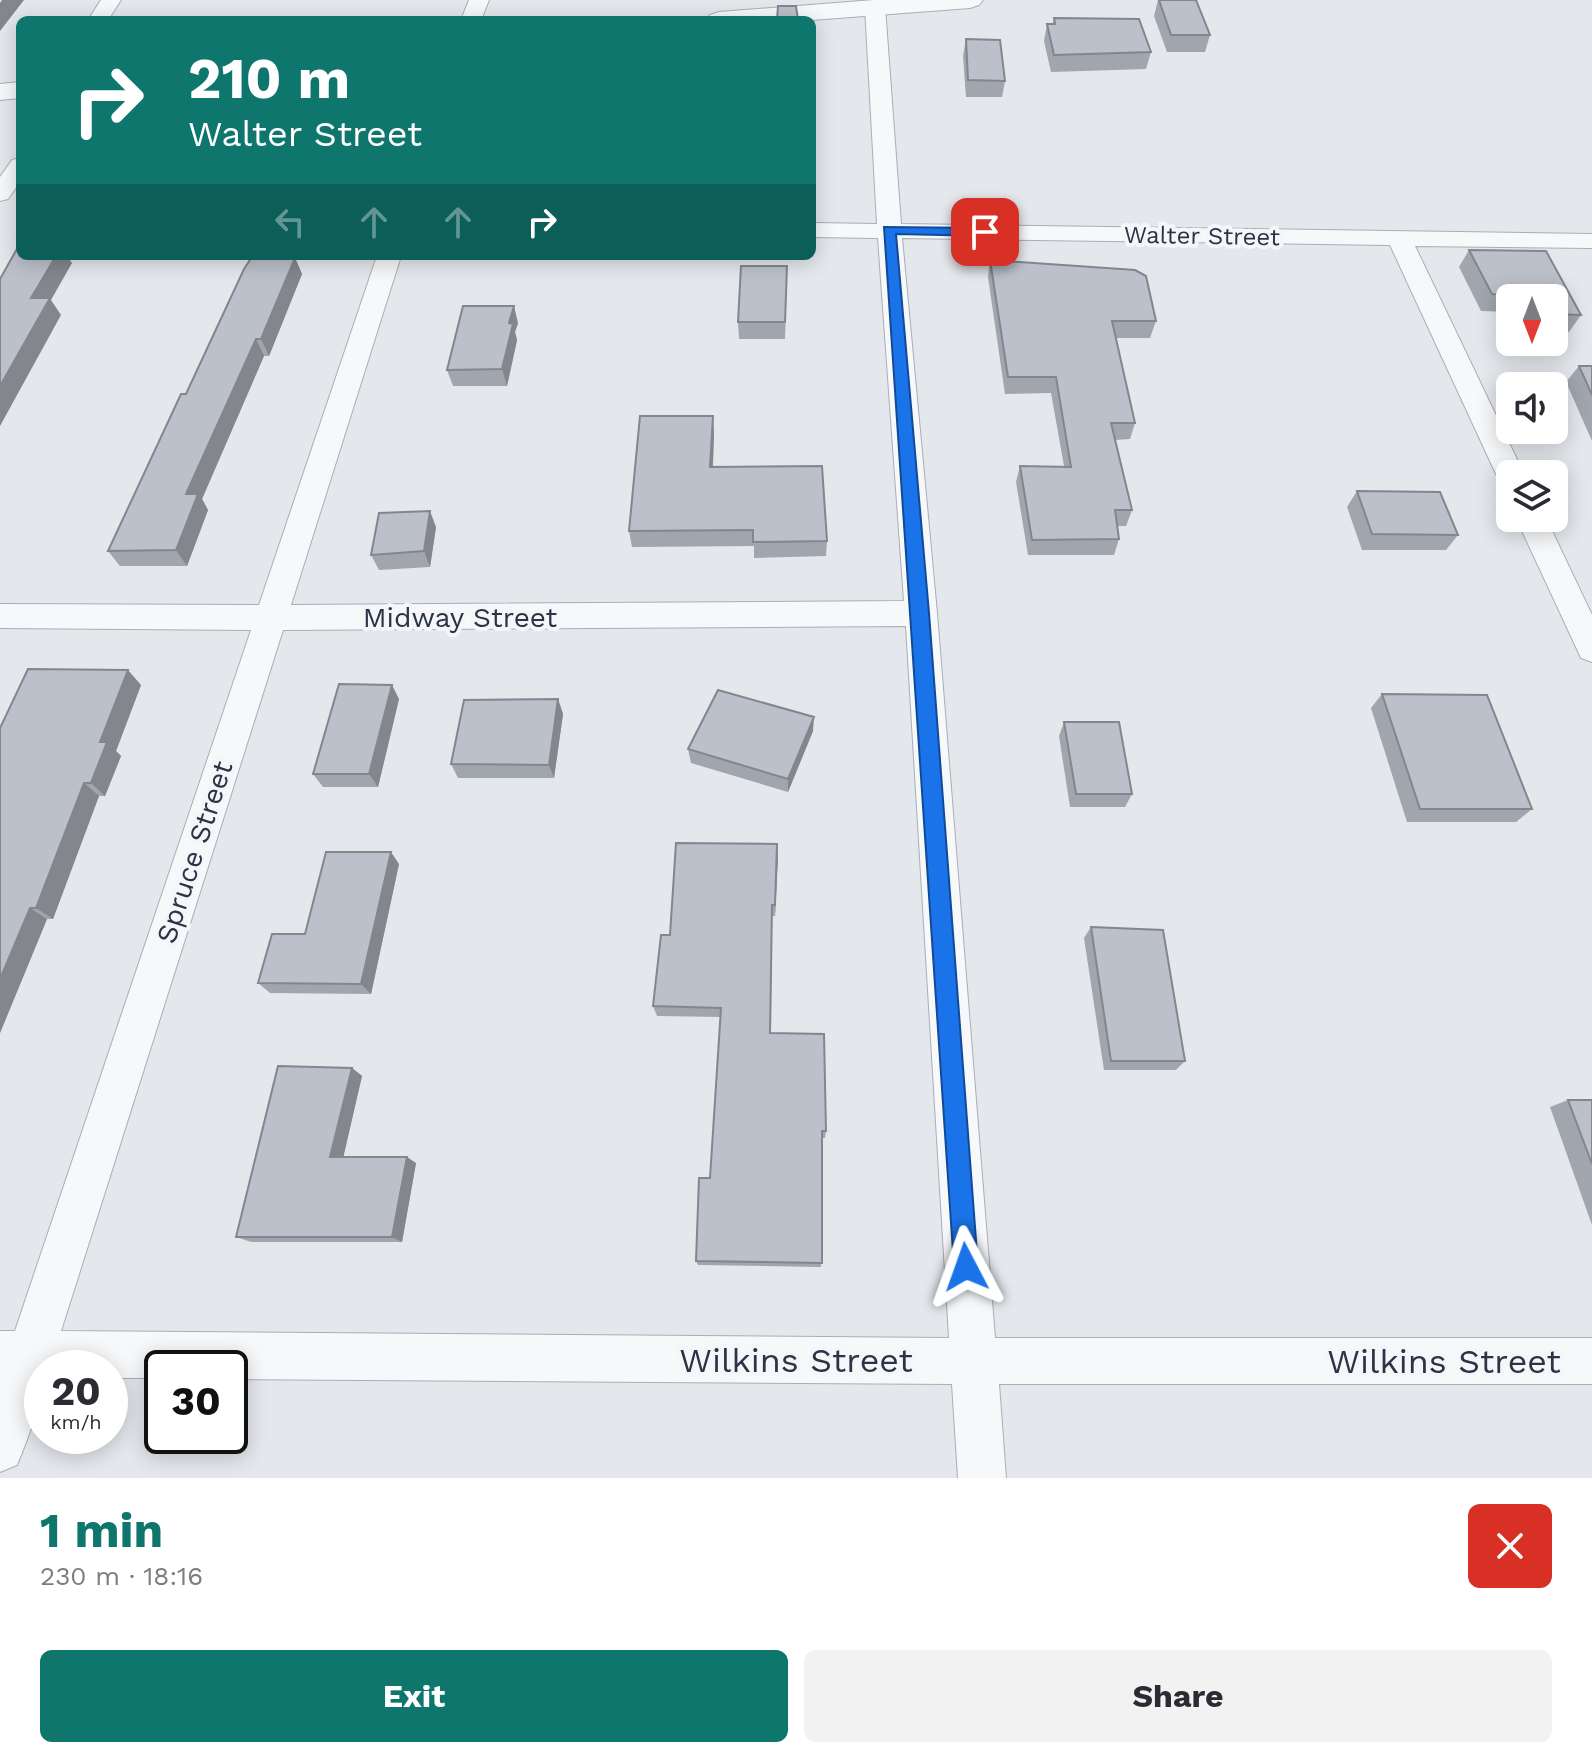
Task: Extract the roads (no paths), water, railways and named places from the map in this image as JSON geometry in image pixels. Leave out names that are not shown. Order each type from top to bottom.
[{"type":"street","points":[[767,16],[970,0]]},
{"type":"street","points":[[875,7],[982,1478]]},
{"type":"street","points":[[0,194],[16,171]]},
{"type":"street","name":"Walter Street","points":[[816,230],[1592,241]]},
{"type":"street","points":[[1400,240],[1503,460]]},
{"type":"street","name":"Spruce Street","points":[[0,1448],[16,1354],[270,618],[388,260]]},
{"type":"street","points":[[1538,532],[1592,649]]},
{"type":"street","name":"Midway Street","points":[[0,616],[270,618],[921,613]]},
{"type":"street","name":"Wilkins Street","points":[[16,1354],[973,1361],[1592,1361]]}]
